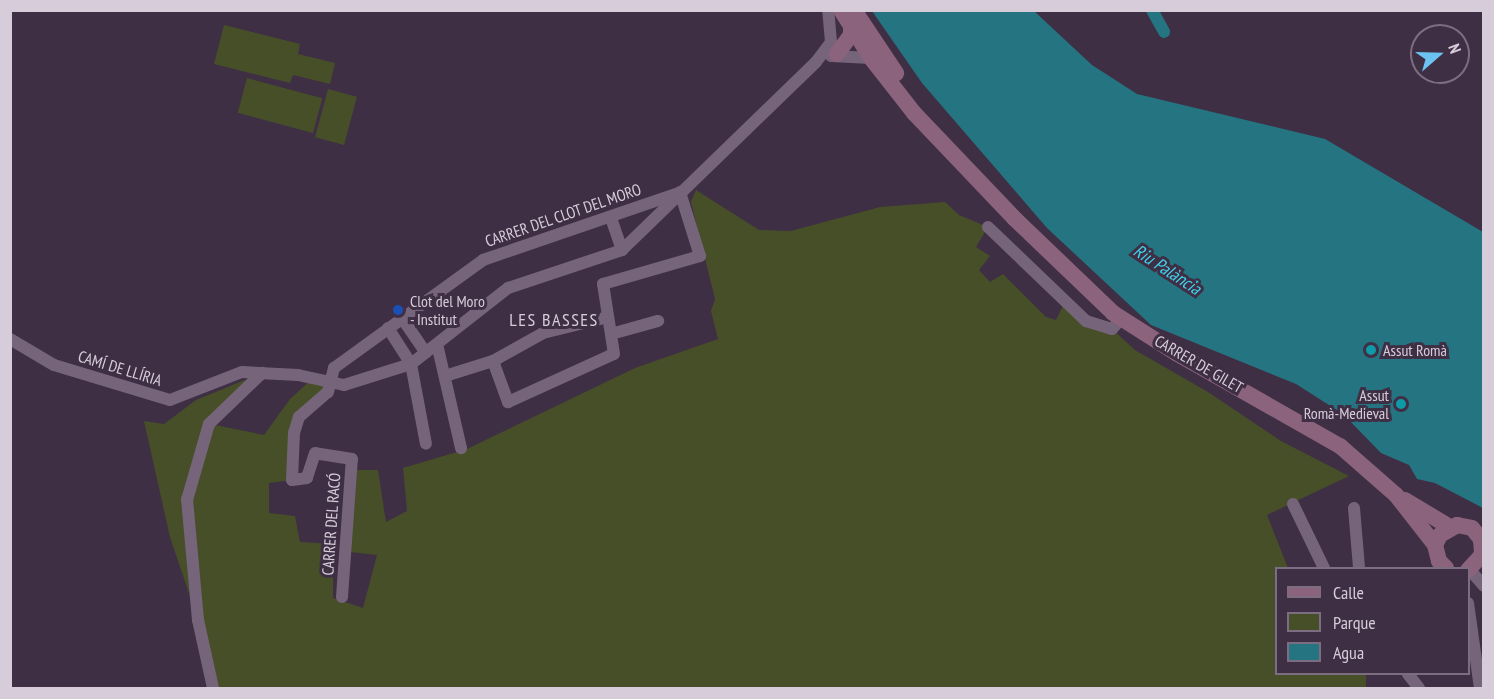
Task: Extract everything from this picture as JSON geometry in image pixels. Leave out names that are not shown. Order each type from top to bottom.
[{"type":"main road","points":[[841,10],[852,29],[865,37],[878,59]]},
{"type":"main road","points":[[847,10],[852,29]]},
{"type":"main road","name":"CARRER DE GILET","points":[[854,10],[878,59],[1014,218],[1122,318],[1176,353],[1340,446],[1396,495],[1436,545],[1439,561],[1445,567]]},
{"type":"main road","points":[[834,48],[852,29]]},
{"type":"main road","name":"CARRER DE GILET","points":[[1396,495],[1450,526],[1466,526],[1481,539],[1482,555],[1470,569]]},
{"type":"main road","points":[[1436,545],[1440,535],[1450,526]]},
{"type":"street","points":[[828,10],[834,48],[878,59]]},
{"type":"street","name":"CARRER DEL CLOT DEL MORO","points":[[329,382],[344,385],[411,363],[508,288],[622,250],[816,62],[834,48]]},
{"type":"street","points":[[493,361],[508,402],[614,354],[603,284],[700,256],[680,192]]},
{"type":"street","name":"CARRER DEL CLOT DEL MORO","points":[[292,480],[294,432],[299,417],[328,393],[334,368],[483,260],[680,192]]},
{"type":"street","points":[[610,218],[622,250]]},
{"type":"street","points":[[988,227],[1086,321],[1112,329],[1122,318]]},
{"type":"street","points":[[445,376],[493,361],[543,333],[608,317]]},
{"type":"street","points":[[402,318],[426,353]]},
{"type":"street","points":[[611,334],[658,321]]},
{"type":"street","points":[[388,328],[411,363],[426,444]]},
{"type":"street","name":"CAMÍ DE LLÍRIA","points":[[10,339],[54,365],[170,400],[242,372],[329,382]]},
{"type":"street","points":[[437,344],[461,448]]},
{"type":"street","points":[[213,688],[198,620],[187,500],[209,424],[262,373]]},
{"type":"street","name":"CARRER DEL RACÓ","points":[[292,480],[308,478],[315,453],[352,459],[342,597]]},
{"type":"street","points":[[1293,504],[1324,567]]},
{"type":"street","points":[[1354,508],[1359,567]]},
{"type":"street","points":[[1470,571],[1484,586]]},
{"type":"street","points":[[1470,617],[1480,688]]},
{"type":"street","points":[[1409,675],[1419,688]]},
{"type":"green space","points":[[224,25],[300,44],[298,54],[335,63],[330,84],[293,75],[290,83],[214,64]]},
{"type":"green space","points":[[247,78],[322,98],[313,133],[238,113]]},
{"type":"green space","points":[[328,89],[357,97],[344,145],[315,137]]},
{"type":"green space","points":[[696,190],[759,230],[791,231],[880,207],[945,202],[959,215],[988,227],[976,247],[990,256],[979,270],[990,282],[1003,274],[1046,317],[1056,320],[1064,304],[1112,329],[1135,350],[1208,392],[1281,441],[1349,476],[1267,515],[1288,567],[1275,567],[1275,675],[1366,675],[1366,688],[213,688],[198,620],[170,537],[144,421],[164,424],[196,400],[262,373],[210,424],[264,435],[290,399],[313,378],[329,382],[299,417],[292,480],[269,483],[269,513],[295,516],[300,542],[333,544],[333,598],[363,608],[377,555],[350,552],[357,470],[378,470],[386,522],[407,511],[403,468],[467,449],[635,368],[718,339],[711,311],[715,299],[691,202]]},
{"type":"water","name":"Riu Palància","points":[[872,11],[1034,11],[1092,65],[1137,94],[1325,139],[1483,232],[1483,508],[1435,483],[1417,479],[1409,465],[1381,453],[1343,414],[1296,384],[1151,325],[1047,228],[922,83]]},
{"type":"waterway","points":[[1152,10],[1164,32]]},
{"type":"place","name":"Clot del Moro - Institut","points":[[398,310]]},
{"type":"place","name":"Assut Romà","points":[[1371,350]]},
{"type":"place","name":"Assut Romà-Medieval","points":[[1401,404]]},
{"type":"district","name":"LES BASSES","points":[[554,320]]}]
